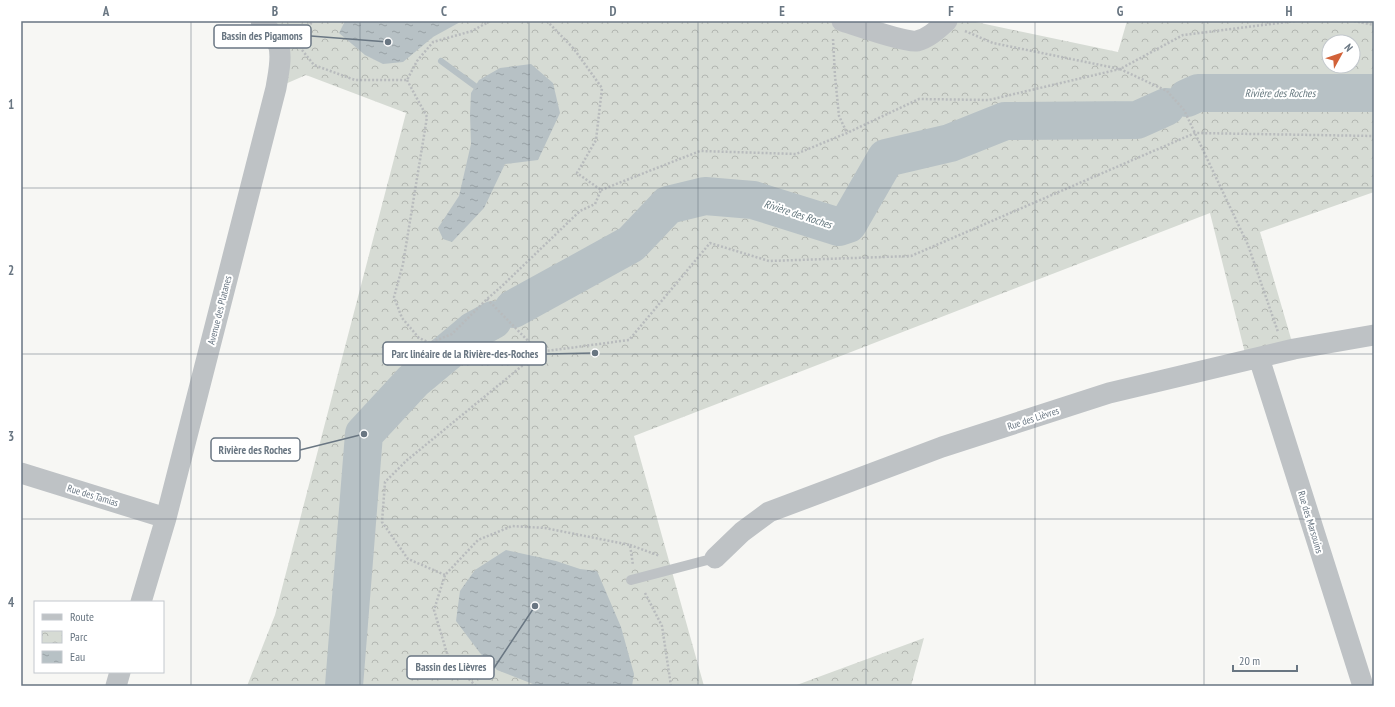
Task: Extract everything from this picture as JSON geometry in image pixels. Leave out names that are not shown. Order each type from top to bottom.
[{"type":"street","name":"Avenue des Platanes","points":[[141,601],[166,518],[276,88],[280,62],[279,46],[270,31],[261,21]]},
{"type":"street","points":[[838,29],[916,41],[934,33],[946,22]]},
{"type":"street","name":"Rue des Lièvres","points":[[715,558],[742,532],[769,512],[942,447],[1109,393],[1285,352],[1374,335]]},
{"type":"street","name":"Rue des Marsouins","points":[[1259,358],[1363,686]]},
{"type":"street","name":"Rue des Tamias","points":[[21,473],[166,518]]},
{"type":"street","points":[[116,686],[120,673]]},
{"type":"lane","points":[[635,579],[715,558]]},
{"type":"path","points":[[407,80],[417,60],[433,42],[472,31],[490,21]]},
{"type":"path","points":[[547,21],[574,49],[602,88],[596,140],[577,173],[601,190]]},
{"type":"path","points":[[407,80],[427,117],[403,264],[394,297],[402,318],[419,338],[430,343],[452,334],[580,211],[595,204],[601,190],[700,151],[796,154],[847,133],[919,99],[989,100],[1120,69],[1183,35],[1295,21]]},
{"type":"path","points":[[1354,21],[1374,25]]},
{"type":"path","points":[[946,22],[993,43],[1120,69],[1167,91],[1184,110],[1248,245],[1285,352]]},
{"type":"path","points":[[838,29],[835,76],[840,116],[847,133]]},
{"type":"path","points":[[300,48],[314,65],[355,80],[407,80]]},
{"type":"path","points":[[445,575],[408,559],[382,522],[384,482],[406,461],[540,352],[629,340],[710,243],[769,261],[911,256],[1195,133],[1374,136]]},
{"type":"path","points":[[487,299],[540,352]]},
{"type":"path","points":[[476,686],[448,660],[434,610],[445,575],[478,540],[512,526],[545,528],[630,545],[635,579],[662,626],[671,686]]},
{"type":"green space","points":[[274,21],[842,21],[898,38],[947,21],[971,21],[1118,52],[1127,21],[1374,21],[1374,192],[1260,232],[1294,349],[1247,361],[1210,213],[634,436],[704,686],[247,686],[275,615],[406,113],[306,75],[276,88]]},
{"type":"green space","points":[[924,638],[911,686],[794,686]]},
{"type":"water","points":[[345,21],[462,21],[433,37],[403,62],[383,64],[365,55],[339,33]]},
{"type":"water","points":[[531,64],[553,83],[560,113],[538,160],[505,164],[484,208],[452,242],[443,239],[438,228],[459,196],[471,144],[471,93],[479,80],[500,68]]},
{"type":"water","points":[[506,550],[556,561],[580,569],[597,571],[621,627],[634,674],[632,686],[538,686],[497,670],[480,653],[456,621],[460,591],[475,570]]},
{"type":"waterway","points":[[441,61],[475,86]]},
{"type":"waterway","name":"Rivière des Roches","points":[[1187,98],[1198,93],[1374,93]]},
{"type":"waterway","name":"Rivière des Roches","points":[[513,309],[631,244],[668,205],[705,196],[753,200],[839,227],[848,224],[886,158],[950,143],[1005,121],[1137,120],[1166,107]]},
{"type":"waterway","name":"Rivière des Roches","points":[[344,686],[364,434],[413,381],[473,331],[493,320]]},
{"type":"place","name":"Bassin des Pigamons","points":[[388,42]]},
{"type":"place","name":"Parc linéaire de la Rivière-des-Roches","points":[[595,353]]},
{"type":"place","name":"Rivière des Roches","points":[[364,434]]},
{"type":"place","name":"Bassin des Lièvres","points":[[535,606]]}]
